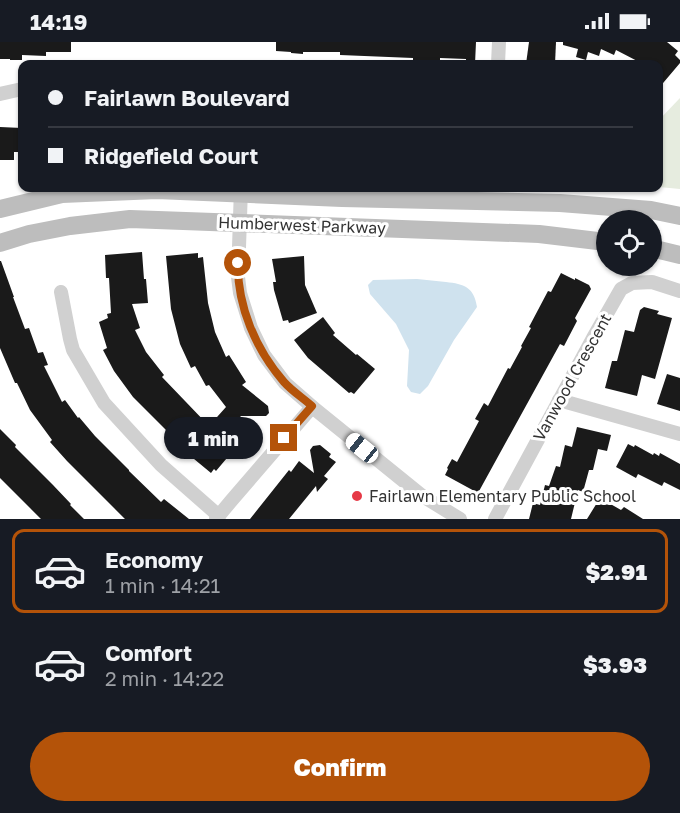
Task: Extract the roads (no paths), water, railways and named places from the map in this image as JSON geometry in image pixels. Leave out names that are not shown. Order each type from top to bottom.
[{"type":"main road","name":"Humberwest Parkway","points":[[0,209],[62,194],[115,192]]},
{"type":"main road","name":"Humberwest Parkway","points":[[268,192],[560,203],[651,210],[680,216]]},
{"type":"main road","name":"Humberwest Parkway","points":[[0,243],[28,234],[70,226],[130,219],[539,234],[596,241]]},
{"type":"main road","points":[[662,251],[680,255]]},
{"type":"street","points":[[498,60],[499,42]]},
{"type":"street","points":[[0,94],[18,90]]},
{"type":"street","points":[[241,192],[238,277],[240,292],[251,328],[264,355],[285,383],[312,406],[421,495],[460,519]]},
{"type":"street","name":"Vanwood Crescent","points":[[495,519],[592,338],[621,289],[632,283],[652,282],[680,291]]},
{"type":"street","points":[[60,292],[73,350],[104,403],[161,465],[218,518],[312,406]]},
{"type":"street","points":[[559,400],[680,434]]},
{"type":"water","points":[[417,279],[463,286],[471,291],[477,307],[454,340],[428,386],[420,394],[411,392],[407,386],[409,350],[396,324],[370,294],[368,285],[373,280]]},
{"type":"place","name":"Fairlawn Elementary Public School","points":[[357,496]]}]
